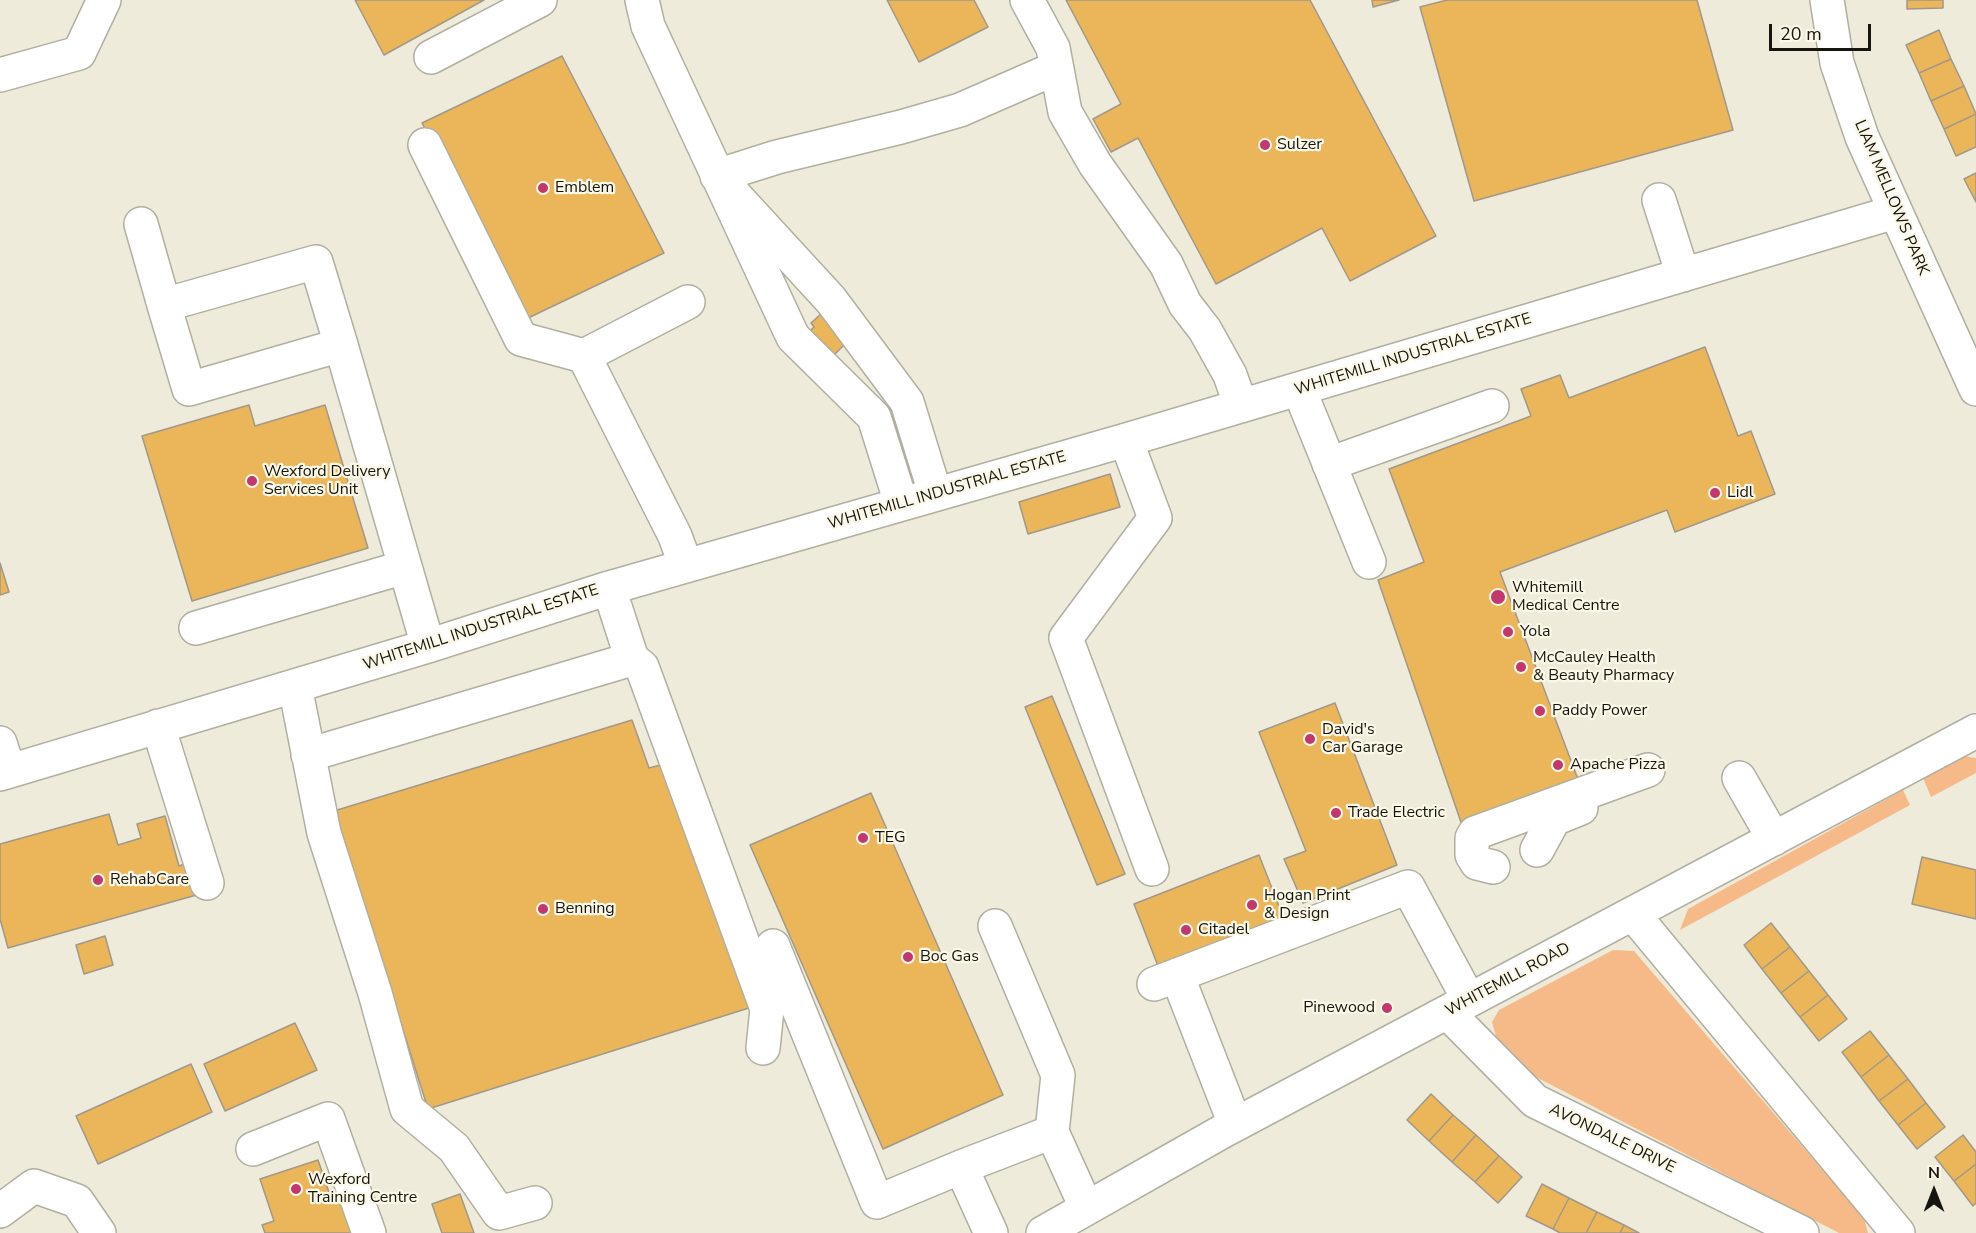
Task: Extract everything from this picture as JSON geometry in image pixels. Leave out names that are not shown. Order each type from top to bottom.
[{"type":"street","points":[[0,75],[79,53],[104,0]]},
{"type":"street","points":[[431,57],[540,0]]},
{"type":"street","points":[[642,0],[648,26],[793,337],[874,417],[901,503]]},
{"type":"street","points":[[1027,0],[1053,48],[1065,112],[1095,164],[1166,264],[1185,304],[1205,330],[1230,375],[1241,406]]},
{"type":"street","name":"LIAM MELLOWS PARK","points":[[1827,0],[1837,63],[1862,137],[1976,389]]},
{"type":"street","points":[[717,176],[777,157],[960,110],[1056,68]]},
{"type":"street","points":[[425,145],[521,339],[584,356],[688,302]]},
{"type":"street","points":[[717,176],[831,300],[907,402],[935,493]]},
{"type":"street","points":[[1659,200],[1683,275]]},
{"type":"street","name":"WHITEMILL INDUSTRIAL ESTATE","points":[[3,763],[158,726],[428,646],[609,588],[1126,440],[1895,212]]},
{"type":"street","points":[[141,224],[189,389],[341,345]]},
{"type":"street","points":[[164,305],[316,262],[428,646]]},
{"type":"street","points":[[584,356],[675,536],[686,566]]},
{"type":"street","points":[[1299,389],[1369,562]]},
{"type":"street","points":[[1329,464],[1492,406]]},
{"type":"street","points":[[1126,440],[1155,518],[1066,638],[1152,869]]},
{"type":"street","points":[[196,627],[405,567]]},
{"type":"street","points":[[609,588],[632,659],[642,667],[767,1009],[763,1048]]},
{"type":"street","points":[[308,755],[632,659]]},
{"type":"street","points":[[295,686],[324,833],[375,993],[407,1109],[454,1148],[499,1213],[535,1203]]},
{"type":"street","points":[[158,726],[207,883]]},
{"type":"street","name":"WHITEMILL ROAD","points":[[1043,1233],[1235,1124],[1976,731]]},
{"type":"street","points":[[1493,867],[1477,864],[1472,855],[1472,838],[1475,833],[1650,775],[1554,819],[1538,850]]},
{"type":"street","points":[[1739,778],[1774,839]]},
{"type":"street","name":"AVONDALE DRIVE","points":[[1235,1124],[1165,980],[1407,887],[1458,1006],[1535,1101],[1802,1233]]},
{"type":"street","points":[[1633,914],[1898,1233]]},
{"type":"street","points":[[995,926],[1058,1075],[1052,1132],[1086,1207]]},
{"type":"street","points":[[772,946],[877,1202],[1052,1132]]},
{"type":"street","points":[[253,1149],[328,1119],[369,1233]]},
{"type":"street","points":[[961,1167],[991,1233]]},
{"type":"street","points":[[0,1211],[34,1186],[77,1201],[99,1233]]},
{"type":"shaded area","points":[[1963,756],[1976,758],[1976,773],[1931,797],[1923,778]]},
{"type":"shaded area","points":[[1903,790],[1910,805],[1680,930],[1688,909]]},
{"type":"shaded area","points":[[1613,950],[1634,951],[1864,1218],[1868,1233],[1839,1233],[1528,1073],[1499,1047],[1492,1022],[1499,1010]]},
{"type":"building","points":[[355,0],[484,0],[384,55]]},
{"type":"building","points":[[887,0],[974,0],[988,27],[919,62]]},
{"type":"building","name":"Sulzer","points":[[1066,0],[1310,0],[1436,236],[1350,281],[1322,228],[1216,284],[1138,138],[1111,152],[1093,119],[1121,104]]},
{"type":"building","points":[[1372,0],[1399,0],[1373,7]]},
{"type":"building","points":[[1447,0],[1697,0],[1733,130],[1474,201],[1420,7]]},
{"type":"building","points":[[1907,0],[1943,0],[1943,8],[1907,9]]},
{"type":"building","points":[[1939,30],[1951,59],[1919,73],[1906,45]]},
{"type":"building","name":"Emblem","points":[[562,56],[664,253],[526,319],[422,123]]},
{"type":"building","points":[[1951,59],[1964,86],[1931,101],[1919,73]]},
{"type":"building","points":[[1964,86],[1976,114],[1944,129],[1931,101]]},
{"type":"building","points":[[1976,114],[1976,147],[1956,156],[1944,129]]},
{"type":"building","points":[[1976,173],[1976,202],[1964,179]]},
{"type":"building","points":[[822,313],[849,340],[830,359],[810,331],[814,327],[811,323]]},
{"type":"building","points":[[1705,347],[1738,436],[1751,431],[1775,494],[1675,532],[1667,510],[1500,572],[1582,790],[1465,834],[1378,580],[1424,562],[1389,469],[1531,416],[1521,389],[1560,375],[1569,398]]},
{"type":"building","name":"Wexford Delivery Services Unit","points":[[249,405],[255,426],[325,405],[368,548],[192,601],[142,436]]},
{"type":"building","points":[[1110,474],[1120,507],[1028,534],[1019,502]]},
{"type":"building","points":[[0,563],[9,592],[0,595]]},
{"type":"building","points":[[1052,696],[1125,874],[1097,885],[1025,707]]},
{"type":"building","points":[[1335,703],[1397,865],[1303,903],[1284,859],[1306,851],[1259,732]]},
{"type":"building","name":"Benning","points":[[632,720],[649,768],[672,762],[752,1007],[428,1109],[334,811]]},
{"type":"building","points":[[871,793],[1003,1095],[883,1149],[750,845]]},
{"type":"building","name":"RehabCare","points":[[109,814],[118,845],[141,838],[137,824],[165,816],[179,866],[191,862],[200,894],[8,948],[0,919],[0,844]]},
{"type":"building","points":[[1259,855],[1284,919],[1158,966],[1134,904]]},
{"type":"building","points":[[1922,857],[1976,870],[1976,919],[1912,904]]},
{"type":"building","points":[[1771,923],[1790,947],[1762,969],[1744,945]]},
{"type":"building","points":[[105,936],[113,965],[84,974],[76,945]]},
{"type":"building","points":[[1790,947],[1809,971],[1781,993],[1762,969]]},
{"type":"building","points":[[1809,971],[1828,995],[1800,1017],[1781,993]]},
{"type":"building","points":[[1828,995],[1847,1019],[1819,1041],[1800,1017]]},
{"type":"building","points":[[295,1023],[317,1070],[225,1111],[204,1064]]},
{"type":"building","points":[[1870,1031],[1889,1055],[1861,1077],[1842,1052]]},
{"type":"building","points":[[1889,1055],[1908,1079],[1879,1101],[1861,1077]]},
{"type":"building","points":[[191,1064],[212,1112],[98,1164],[76,1116]]},
{"type":"building","points":[[1908,1079],[1926,1103],[1898,1125],[1879,1101]]},
{"type":"building","points":[[1431,1094],[1453,1115],[1429,1141],[1407,1120]]},
{"type":"building","points":[[1926,1103],[1945,1127],[1917,1149],[1898,1125]]},
{"type":"building","points":[[1453,1115],[1476,1135],[1452,1162],[1429,1141]]},
{"type":"building","points":[[1476,1135],[1499,1156],[1475,1182],[1452,1162]]},
{"type":"building","points":[[1963,1135],[1976,1152],[1976,1164],[1954,1181],[1935,1157]]},
{"type":"building","points":[[1499,1156],[1522,1177],[1498,1203],[1475,1182]]},
{"type":"building","name":"Wexford Training Centre","points":[[318,1160],[332,1201],[342,1198],[354,1233],[265,1233],[262,1225],[274,1221],[260,1179]]},
{"type":"building","points":[[1976,1164],[1976,1203],[1973,1206],[1954,1181]]},
{"type":"building","points":[[1542,1184],[1569,1198],[1553,1229],[1526,1216]]},
{"type":"building","points":[[460,1194],[474,1233],[442,1233],[432,1204]]},
{"type":"building","points":[[1569,1198],[1597,1212],[1586,1233],[1560,1233],[1553,1229]]},
{"type":"building","points":[[1597,1212],[1624,1225],[1620,1233],[1586,1233]]},
{"type":"building","points":[[1624,1225],[1639,1233],[1620,1233]]},
{"type":"place","name":"Sulzer","points":[[1265,145]]},
{"type":"place","name":"Emblem","points":[[543,188]]},
{"type":"place","name":"Wexford Delivery Services Unit","points":[[252,481]]},
{"type":"place","name":"Lidl","points":[[1715,493]]},
{"type":"place","name":"Whitemill Medical Centre","points":[[1498,597]]},
{"type":"place","name":"Yola","points":[[1508,632]]},
{"type":"place","name":"McCauley Health & Beauty Pharmacy","points":[[1521,667]]},
{"type":"place","name":"Paddy Power","points":[[1540,711]]},
{"type":"place","name":"David's Car Garage","points":[[1310,739]]},
{"type":"place","name":"Apache Pizza","points":[[1558,765]]},
{"type":"place","name":"Trade Electric","points":[[1336,813]]},
{"type":"place","name":"TEG","points":[[863,838]]},
{"type":"place","name":"RehabCare","points":[[98,880]]},
{"type":"place","name":"Hogan Print & Design","points":[[1252,905]]},
{"type":"place","name":"Benning","points":[[543,909]]},
{"type":"place","name":"Citadel","points":[[1186,930]]},
{"type":"place","name":"Boc Gas","points":[[908,957]]},
{"type":"place","name":"Pinewood","points":[[1387,1008]]},
{"type":"place","name":"Wexford Training Centre","points":[[296,1189]]}]
